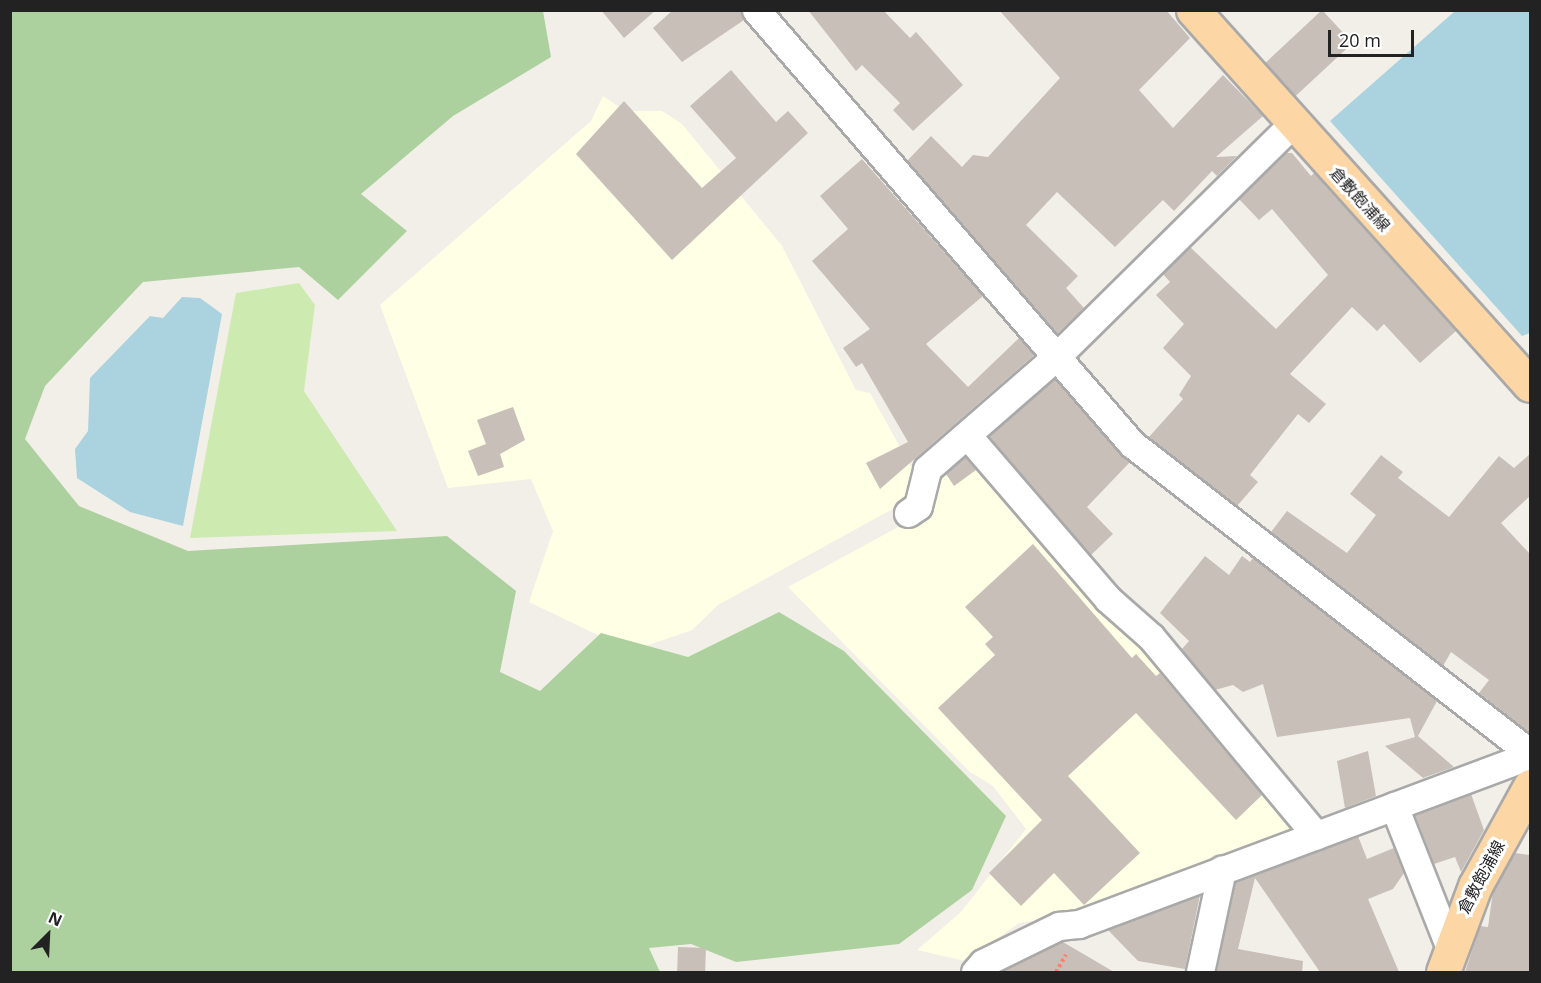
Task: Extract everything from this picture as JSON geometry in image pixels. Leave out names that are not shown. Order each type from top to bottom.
[{"type":"main road","name":"倉敷飽浦線","points":[[1193,10],[1292,124],[1530,385]]},
{"type":"main road","name":"倉敷飽浦線","points":[[1445,966],[1474,886],[1528,796]]},
{"type":"street","points":[[756,10],[1132,444],[1530,754]]},
{"type":"street","points":[[908,513],[918,506],[927,469],[1057,357],[1292,124]]},
{"type":"street","points":[[967,435],[1108,599],[1151,637],[1316,835]]},
{"type":"street","points":[[975,972],[1059,926],[1079,924],[1530,754]]},
{"type":"street","points":[[1394,806],[1445,966]]},
{"type":"street","points":[[1200,972],[1222,869]]},
{"type":"shaded area","points":[[603,96],[625,111],[662,111],[682,124],[782,246],[856,390],[870,393],[916,476],[907,501],[718,605],[692,630],[631,651],[529,602],[553,531],[531,479],[448,488],[380,305],[591,121]]},
{"type":"shaded area","points":[[968,447],[1296,821],[1294,833],[1087,913],[1019,923],[965,961],[917,950],[961,912],[1026,829],[993,786],[970,772],[788,587],[924,513],[933,474]]},
{"type":"green space","points":[[10,11],[543,11],[551,57],[453,116],[361,194],[407,231],[338,300],[299,267],[143,282],[45,386],[25,439],[79,506],[188,551],[447,536],[516,591],[500,672],[540,691],[601,633],[688,657],[779,612],[844,651],[1006,816],[972,890],[899,944],[736,962],[691,944],[649,948],[660,972],[11,972]]},
{"type":"green space","points":[[299,283],[315,305],[304,391],[397,531],[190,538],[236,293]]},
{"type":"water","points":[[1455,11],[1530,11],[1530,333],[1522,336],[1330,121]]},
{"type":"water","points":[[182,297],[200,298],[222,314],[183,526],[130,512],[77,478],[75,449],[88,431],[90,378],[150,316],[163,318]]},
{"type":"building","points":[[601,10],[656,10],[624,38]]},
{"type":"building","points":[[673,10],[741,10],[744,20],[682,62],[653,28]]},
{"type":"building","points":[[808,10],[883,10],[910,38],[916,32],[963,85],[913,131],[893,110],[900,103],[862,65],[856,71]]},
{"type":"building","points":[[999,10],[1166,10],[1190,38],[1139,90],[1173,128],[1223,75],[1263,116],[1216,157],[1237,156],[1217,176],[1212,171],[1174,211],[1163,200],[1115,247],[1057,192],[1026,225],[1078,276],[1066,288],[1084,308],[1057,334],[907,161],[931,136],[962,167],[973,155],[988,157],[1060,78]]},
{"type":"building","points":[[1322,10],[1353,43],[1296,96],[1265,63]]},
{"type":"building","points":[[731,70],[776,122],[788,111],[808,133],[672,260],[576,154],[624,101],[702,188],[736,158],[690,106]]},
{"type":"building","points":[[1285,153],[1292,153],[1311,176],[1314,173],[1456,331],[1420,363],[1384,324],[1377,331],[1352,307],[1290,374],[1326,404],[1309,423],[1298,414],[1250,475],[1258,482],[1237,506],[1149,437],[1183,399],[1179,395],[1191,376],[1163,348],[1184,324],[1156,295],[1170,282],[1163,274],[1190,247],[1276,329],[1328,275],[1272,209],[1259,220],[1239,199]]},
{"type":"building","points":[[862,159],[983,296],[926,344],[968,387],[1019,338],[1034,355],[880,489],[866,463],[908,442],[862,363],[856,367],[843,348],[870,329],[812,261],[848,229],[820,196]]},
{"type":"building","points":[[1055,379],[1130,462],[1087,507],[1113,534],[1091,555],[989,436]]},
{"type":"building","points":[[513,407],[525,440],[500,454],[504,467],[478,476],[468,451],[486,444],[477,420]]},
{"type":"building","points":[[1530,454],[1530,496],[1501,523],[1530,554],[1530,733],[1479,693],[1489,680],[1451,652],[1443,666],[1271,532],[1287,511],[1347,553],[1376,515],[1350,494],[1381,455],[1403,472],[1398,478],[1449,517],[1499,456],[1514,468]]},
{"type":"building","points":[[965,457],[976,470],[954,486],[946,474]]},
{"type":"building","points":[[1033,544],[1132,658],[1136,654],[1156,676],[1160,673],[1262,795],[1236,820],[1136,713],[1068,776],[1140,853],[1084,905],[1054,873],[1021,906],[989,873],[1042,820],[938,708],[995,655],[985,644],[993,637],[965,607]]},
{"type":"building","points":[[1205,556],[1229,575],[1242,556],[1250,562],[1253,558],[1437,701],[1418,736],[1454,767],[1423,778],[1385,746],[1415,737],[1410,718],[1277,737],[1263,684],[1243,692],[1233,685],[1215,690],[1182,649],[1189,641],[1160,613]]},
{"type":"building","points":[[1368,751],[1376,796],[1345,808],[1337,761]]},
{"type":"building","points":[[1471,794],[1484,830],[1461,872],[1455,857],[1434,864],[1415,815]]},
{"type":"building","points":[[1358,836],[1367,859],[1394,848],[1404,873],[1393,889],[1368,899],[1399,972],[1320,972],[1255,878],[1238,949],[1303,961],[1302,972],[1216,972],[1235,882]]},
{"type":"building","points":[[1515,853],[1530,855],[1530,972],[1465,972],[1480,926],[1488,927],[1493,891]]},
{"type":"building","points":[[1200,895],[1185,969],[1138,961],[1108,930]]},
{"type":"building","points":[[1063,942],[1114,972],[999,972]]},
{"type":"building","points":[[678,947],[706,948],[705,972],[677,972]]}]
